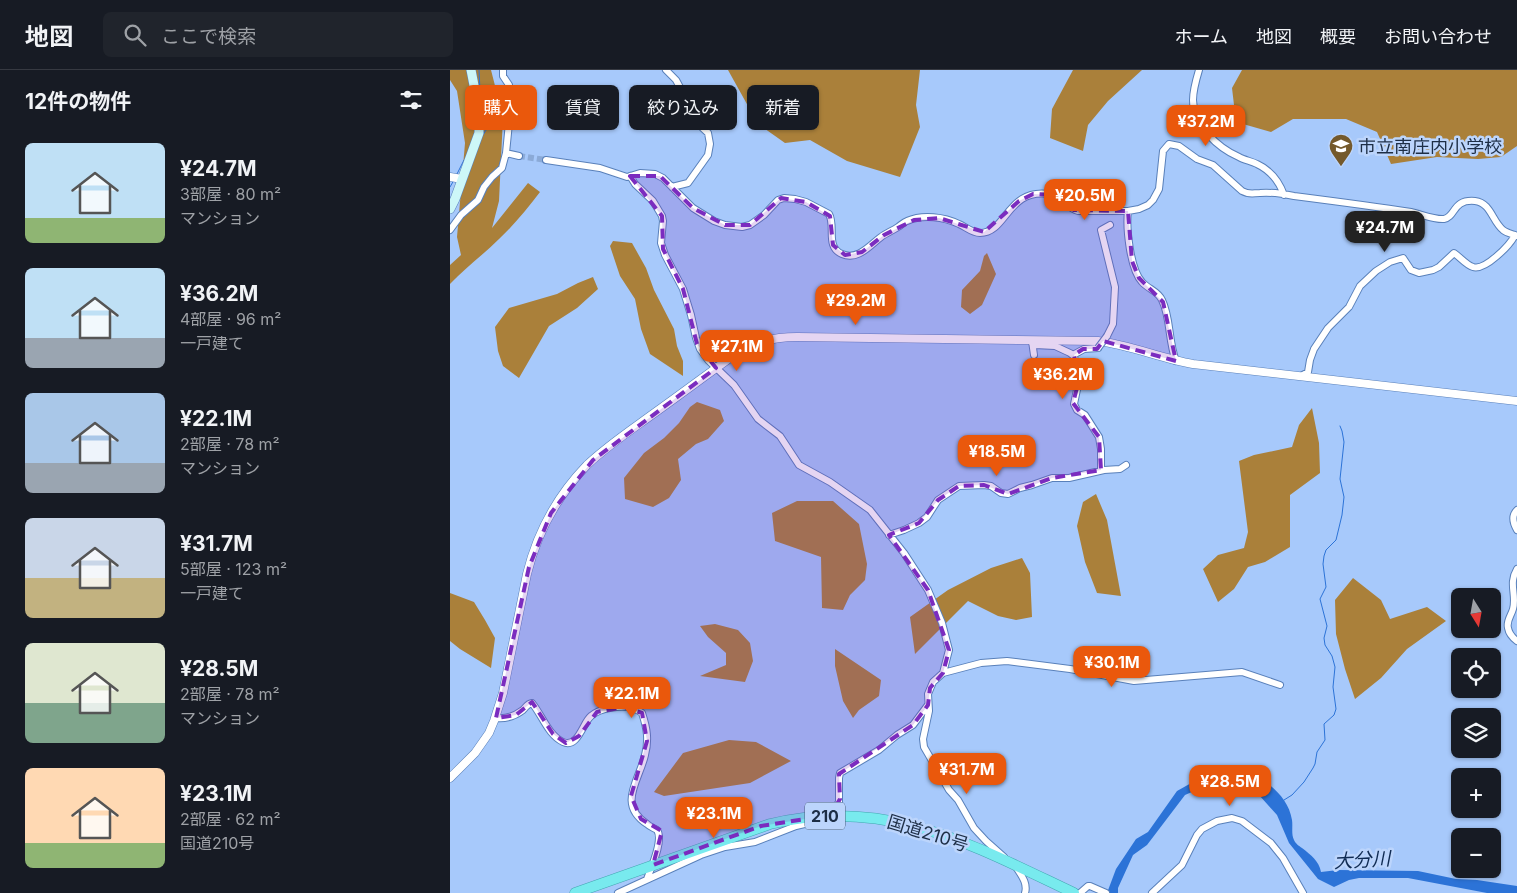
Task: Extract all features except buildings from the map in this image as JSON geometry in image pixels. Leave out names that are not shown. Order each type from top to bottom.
[{"type":"highway","name":"国道210号","points":[[575,893],[770,824],[800,818],[848,815],[915,826],[962,842],[1076,893]]},
{"type":"main road","points":[[450,209],[479,133],[479,111],[471,70]]},
{"type":"street","points":[[450,230],[461,215],[478,200],[492,176],[502,168],[506,153],[511,103],[509,85],[503,76],[503,70]]},
{"type":"street","points":[[666,70],[676,80],[683,93],[690,116],[708,133],[710,144],[708,155],[688,183],[672,187]]},
{"type":"street","points":[[1199,70],[1192,98],[1201,126],[1219,144],[1240,158],[1257,164],[1274,177],[1284,195]]},
{"type":"street","points":[[546,160],[600,168],[624,176],[640,173],[656,174],[663,178],[693,208],[706,217],[725,225],[738,227],[754,223],[779,199],[795,199],[806,202],[830,216],[833,246],[839,253],[845,255],[862,252],[884,235],[910,220],[930,217],[939,218],[953,222],[973,232],[984,232],[999,222],[1025,196],[1033,194],[1052,195],[1076,210],[1128,211],[1143,208],[1153,200],[1159,189],[1163,151],[1169,144],[1179,146],[1197,159],[1213,165],[1244,193],[1284,195],[1400,210],[1443,219],[1449,217],[1460,204],[1467,201],[1477,201],[1484,204],[1504,230],[1516,235],[1498,256],[1477,267],[1471,266],[1454,254],[1443,264],[1425,272],[1411,270],[1402,258],[1376,271],[1360,286],[1346,310],[1328,328],[1314,349],[1308,372],[1301,376]]},
{"type":"street","points":[[506,153],[519,156]]},
{"type":"street","points":[[630,176],[653,201],[662,216],[661,243],[665,255],[683,288],[697,344],[704,354],[739,391],[758,419],[780,436],[799,464],[830,482],[870,510],[917,571],[936,607],[949,645],[942,673]]},
{"type":"street","points":[[450,177],[462,180]]},
{"type":"street","points":[[1128,211],[1128,226],[1134,267],[1142,283],[1158,294],[1163,302],[1171,345],[1176,360]]},
{"type":"street","points":[[1073,355],[1084,349],[1098,348],[1113,324],[1116,287],[1101,230],[1110,225]]},
{"type":"street","points":[[450,778],[475,753],[489,733],[496,718],[503,693],[529,566],[541,532],[558,502],[587,465],[602,452],[747,346],[776,338],[797,337],[1032,341],[1085,340],[1106,342],[1176,360],[1517,401]]},
{"type":"street","points":[[1032,341],[1034,355]]},
{"type":"street","points":[[1032,341],[1035,345],[1052,346],[1073,355]]},
{"type":"street","points":[[1073,355],[1079,377],[1074,404],[1077,410],[1085,415],[1099,437],[1101,470]]},
{"type":"street","points":[[889,534],[919,523],[927,517],[938,500],[959,486],[984,484],[991,486],[1001,493],[1008,494],[1020,488],[1052,478],[1069,478],[1101,470],[1120,469],[1126,465]]},
{"type":"street","points":[[1517,510],[1513,517],[1513,522],[1517,530]]},
{"type":"street","points":[[1517,569],[1512,584],[1514,606],[1507,625],[1510,633],[1517,641]]},
{"type":"street","points":[[1025,893],[1027,888],[1014,865],[992,847],[978,832],[925,750],[923,742],[929,711],[928,699],[930,688],[937,677],[942,673],[981,663],[1007,661],[1134,681],[1242,672],[1280,685]]},
{"type":"street","points":[[496,718],[516,715],[532,703],[553,734],[561,742],[566,743],[579,736],[591,716],[597,712],[624,707],[632,708],[642,713],[647,741],[631,800],[633,808],[641,819],[659,832],[660,836],[653,865],[647,879]]},
{"type":"street","points":[[618,893],[701,855],[724,847],[755,842],[813,822],[824,816],[839,802],[840,773],[879,750],[913,725],[928,705]]},
{"type":"street","points":[[1152,893],[1182,865],[1202,829],[1218,821],[1232,818],[1242,821],[1271,843],[1283,858],[1303,893]]},
{"type":"street","points":[[1076,893],[1088,886],[1093,886],[1106,893]]},
{"type":"highlighted area","points":[[630,176],[660,176],[693,208],[725,225],[750,225],[781,198],[806,202],[830,216],[833,245],[845,255],[862,252],[884,235],[914,220],[939,218],[984,232],[1019,201],[1033,194],[1052,195],[1074,210],[1128,211],[1132,261],[1139,278],[1163,302],[1176,361],[1103,341],[1097,349],[1083,349],[1074,355],[1079,380],[1073,403],[1099,437],[1101,470],[1052,478],[1008,494],[984,485],[959,486],[938,500],[919,523],[889,535],[928,590],[949,650],[943,673],[930,688],[928,705],[913,725],[839,774],[840,799],[834,809],[824,816],[761,826],[653,865],[662,831],[641,819],[631,796],[647,741],[642,713],[624,707],[597,712],[579,736],[566,743],[553,734],[532,702],[516,715],[496,718],[529,567],[551,513],[593,460],[716,368],[697,344],[683,289],[663,249],[662,216]]},
{"type":"shaded area","points":[[450,70],[491,70],[495,85],[465,85],[465,130],[502,130],[499,201],[492,228],[528,183],[540,192],[505,234],[450,284],[450,265],[461,255],[457,237],[465,143],[457,91],[450,80]]},
{"type":"shaded area","points":[[728,70],[920,70],[916,105],[920,127],[900,177],[847,161],[810,140],[785,143],[767,130],[819,130],[819,85],[747,85],[747,104]]},
{"type":"shaded area","points":[[1073,70],[1142,70],[1108,101],[1088,125],[1083,151],[1050,138],[1052,109]]},
{"type":"shaded area","points":[[1242,70],[1517,70],[1517,146],[1501,157],[1478,159],[1437,157],[1391,164],[1377,132],[1346,119],[1293,119],[1271,132],[1236,122],[1232,88]]},
{"type":"shaded area","points":[[613,241],[632,243],[646,268],[654,290],[674,329],[677,346],[683,361],[683,376],[650,354],[641,329],[635,299],[620,276],[610,246]]},
{"type":"shaded area","points":[[987,253],[996,274],[982,305],[970,314],[961,307],[962,290],[980,271],[984,256]]},
{"type":"shaded area","points":[[593,277],[598,289],[577,308],[549,326],[519,378],[503,366],[498,351],[495,327],[509,308],[557,294]]},
{"type":"shaded area","points":[[697,402],[720,410],[724,421],[708,439],[696,444],[678,459],[681,480],[669,498],[653,507],[625,499],[624,478],[644,453],[664,438],[679,423],[690,407]]},
{"type":"shaded area","points":[[1312,408],[1319,443],[1320,473],[1290,495],[1290,547],[1265,562],[1248,567],[1234,589],[1218,602],[1203,569],[1218,555],[1244,548],[1248,532],[1239,461],[1254,455],[1292,447],[1299,425]]},
{"type":"shaded area","points":[[1096,494],[1107,520],[1121,596],[1097,593],[1085,562],[1077,526],[1083,502]]},
{"type":"shaded area","points":[[797,501],[833,501],[859,524],[867,564],[865,580],[850,595],[843,610],[822,608],[821,557],[775,541],[772,513]]},
{"type":"shaded area","points":[[1022,558],[1030,573],[1032,617],[1016,620],[998,616],[968,601],[915,654],[910,617],[948,590],[991,568]]},
{"type":"shaded area","points":[[1353,578],[1381,600],[1390,619],[1427,607],[1446,621],[1407,649],[1381,678],[1355,699],[1336,634],[1335,600]]},
{"type":"shaded area","points":[[450,593],[474,602],[495,638],[491,668],[450,641]]},
{"type":"shaded area","points":[[715,624],[738,630],[750,643],[753,661],[745,682],[700,676],[726,665],[726,653],[708,637],[700,626]]},
{"type":"shaded area","points":[[835,649],[881,680],[879,696],[859,710],[853,718],[843,701],[835,666]]},
{"type":"shaded area","points":[[729,740],[756,742],[791,761],[750,783],[664,796],[654,792],[683,753]]},
{"type":"water","points":[[1246,769],[1268,784],[1281,796],[1290,811],[1295,841],[1314,859],[1321,872],[1338,870],[1418,871],[1456,879],[1517,886],[1517,893],[1487,893],[1408,878],[1359,878],[1349,880],[1334,887],[1318,879],[1289,843],[1277,815],[1259,795],[1256,787],[1247,782],[1219,780],[1185,795],[1147,845],[1133,855],[1118,888],[1118,893],[1107,893],[1116,869],[1136,839],[1148,832],[1177,791],[1202,777]]},
{"type":"waterway","points":[[479,70],[486,130],[483,135]]},
{"type":"waterway","points":[[457,174],[464,160]]},
{"type":"waterway","points":[[450,187],[454,180]]},
{"type":"waterway","points":[[1284,800],[1292,795],[1304,782],[1313,768],[1317,752],[1325,740],[1324,724],[1334,715],[1336,709],[1333,687],[1335,667],[1332,656],[1325,645],[1324,638],[1327,626],[1320,599],[1326,587],[1323,564],[1324,556],[1326,550],[1336,540],[1342,515],[1344,497],[1340,479],[1344,442],[1340,426]]},
{"type":"tunnel","points":[[519,156],[546,160]]},
{"type":"place","name":"市立南庄内小学校","points":[[1341,167]]},
{"type":"water label","name":"大分川","points":[[1362,860]]}]
